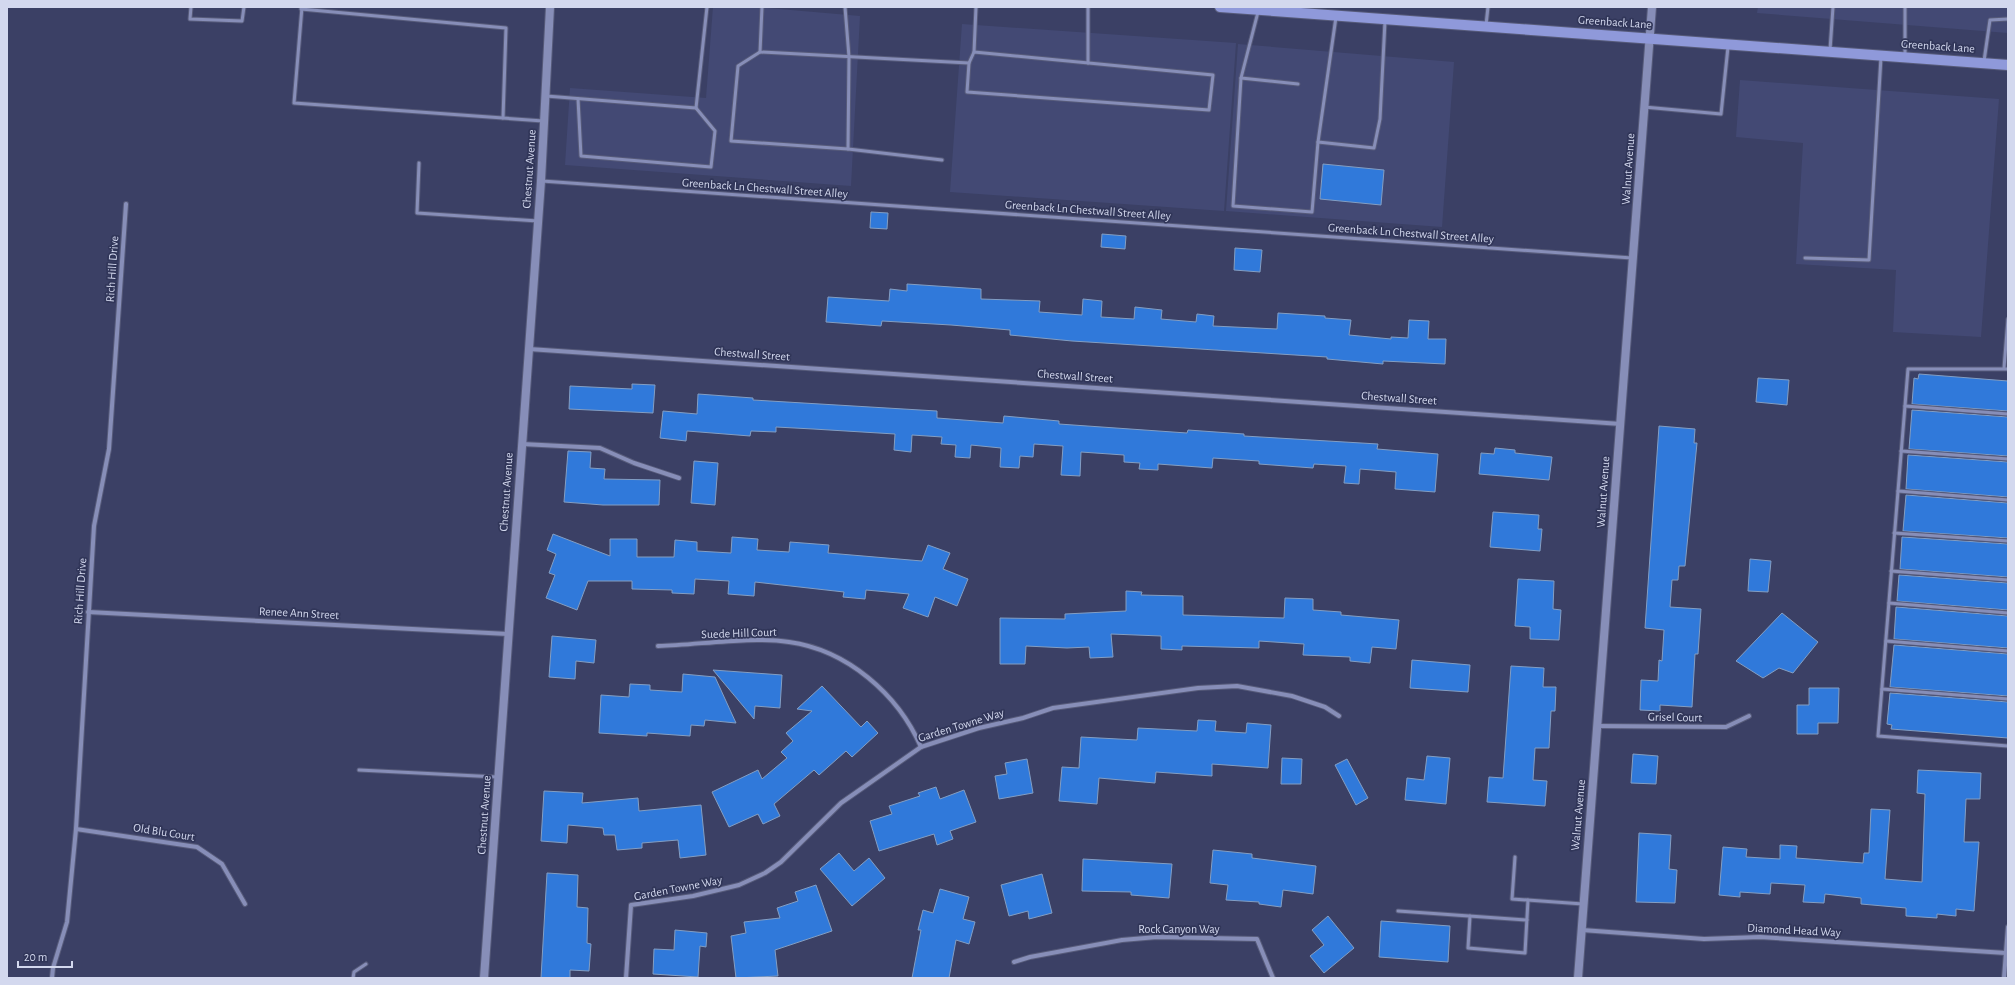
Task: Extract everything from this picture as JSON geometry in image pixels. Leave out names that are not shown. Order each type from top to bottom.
[{"type":"main road","name":"Greenback Lane","points":[[1220,7],[1259,10],[1300,10],[1385,19],[2008,65]]},
{"type":"street","name":"Chestnut Avenue","points":[[484,978],[541,181],[550,7]]},
{"type":"street","name":"Walnut Avenue","points":[[1578,978],[1652,7]]},
{"type":"street","name":"Rich Hill Drive","points":[[52,978],[53,968],[65,935],[76,829],[94,526],[109,449],[126,204]]},
{"type":"street","name":"Chestwall Street","points":[[529,349],[1621,424]]},
{"type":"street","points":[[522,444],[600,448],[634,463],[679,478]]},
{"type":"street","name":"Renee Ann Street","points":[[88,612],[508,634]]},
{"type":"street","name":"Suede Hill Court","points":[[658,646],[755,640],[788,641],[821,650],[852,666],[873,681],[891,699],[906,720],[921,747]]},
{"type":"street","name":"Garden Towne Way","points":[[626,978],[632,905],[719,892],[766,873],[780,862],[841,803],[921,747],[979,728],[1052,708],[1198,688],[1237,686],[1267,691],[1292,696],[1325,707],[1340,716]]},
{"type":"street","name":"Grisel Court","points":[[1597,726],[1726,727],[1749,716]]},
{"type":"street","name":"Old Blu Court","points":[[76,829],[197,847],[222,864],[245,904]]},
{"type":"street","points":[[2004,978],[2008,927]]},
{"type":"street","name":"Diamond Head Way","points":[[1581,930],[1704,939],[1760,937],[2006,953]]},
{"type":"street","name":"Rock Canyon Way","points":[[1014,962],[1030,957],[1122,940],[1157,937],[1257,939],[1273,978]]},
{"type":"lane","points":[[191,7],[190,19],[242,21],[244,7]]},
{"type":"lane","points":[[578,99],[581,156],[711,168],[715,131],[696,108],[707,7]]},
{"type":"lane","points":[[760,52],[762,7]]},
{"type":"lane","points":[[844,7],[849,57],[848,149]]},
{"type":"lane","points":[[974,52],[1213,75],[1209,110],[967,92],[969,63],[974,52],[976,7]]},
{"type":"lane","points":[[1088,7],[1088,63]]},
{"type":"lane","points":[[1486,26],[1488,7]]},
{"type":"lane","points":[[1830,51],[1833,7]]},
{"type":"lane","points":[[1904,7],[1905,57]]},
{"type":"lane","points":[[503,118],[506,28],[302,8],[294,103],[544,121]]},
{"type":"lane","points":[[1259,10],[1241,78],[1233,206],[1312,212],[1318,142],[1336,15]]},
{"type":"lane","points":[[1318,142],[1374,148],[1380,119],[1385,19]]},
{"type":"lane","points":[[1984,63],[1990,20],[2008,19]]},
{"type":"lane","points":[[1644,107],[1721,114],[1728,44]]},
{"type":"lane","points":[[942,160],[848,149],[731,141],[738,66],[760,52],[969,63]]},
{"type":"lane","points":[[1805,258],[1869,260],[1881,55]]},
{"type":"lane","points":[[1241,78],[1298,84]]},
{"type":"lane","points":[[546,96],[696,108]]},
{"type":"lane","points":[[419,163],[417,213],[538,221]]},
{"type":"lane","name":"Greenback Ln Chestwall Street Alley","points":[[541,181],[1634,258]]},
{"type":"lane","points":[[2004,368],[2008,319]]},
{"type":"lane","points":[[2008,369],[1908,369],[1878,736],[2008,746]]},
{"type":"lane","points":[[1905,406],[2008,414]]},
{"type":"lane","points":[[1901,451],[2008,458]]},
{"type":"lane","points":[[1898,491],[2008,500]]},
{"type":"lane","points":[[1894,533],[2008,541]]},
{"type":"lane","points":[[1891,571],[2008,580]]},
{"type":"lane","points":[[1889,603],[2008,613]]},
{"type":"lane","points":[[1886,641],[2008,651]]},
{"type":"lane","points":[[1882,690],[2008,699]]},
{"type":"lane","points":[[359,770],[498,777]]},
{"type":"lane","points":[[1515,857],[1512,899],[1583,904]]},
{"type":"lane","points":[[1470,916],[1468,948],[1525,953],[1528,900]]},
{"type":"lane","points":[[1398,911],[1527,920]]},
{"type":"lane","points":[[353,978],[354,972],[366,964]]},
{"type":"shaded area","points":[[713,7],[757,7],[860,16],[851,186],[565,165],[570,88],[706,98]]},
{"type":"shaded area","points":[[1758,7],[2008,7],[2008,33],[1757,13]]},
{"type":"shaded area","points":[[962,24],[1236,43],[1224,211],[950,192]]},
{"type":"shaded area","points":[[1238,44],[1454,62],[1442,227],[1226,211]]},
{"type":"shaded area","points":[[1740,80],[1999,99],[1981,337],[1893,332],[1896,270],[1796,264],[1803,143],[1736,137]]},
{"type":"building","points":[[1323,164],[1384,170],[1381,205],[1320,199]]},
{"type":"building","points":[[871,212],[888,213],[887,229],[870,228]]},
{"type":"building","points":[[1102,234],[1126,236],[1125,249],[1101,247]]},
{"type":"building","points":[[1235,248],[1262,250],[1260,272],[1234,270]]},
{"type":"building","points":[[907,284],[981,289],[981,299],[1040,301],[1039,312],[1082,315],[1083,299],[1102,301],[1101,317],[1134,319],[1135,307],[1162,310],[1161,319],[1196,322],[1197,314],[1214,316],[1213,326],[1277,329],[1278,313],[1325,316],[1325,318],[1351,320],[1349,335],[1391,339],[1391,337],[1408,338],[1409,320],[1429,321],[1428,339],[1446,339],[1445,364],[1383,361],[1383,364],[1327,359],[1327,357],[1072,341],[1010,335],[1010,330],[951,325],[882,321],[881,326],[826,322],[828,297],[889,301],[890,289],[907,291]]},
{"type":"building","points":[[1919,374],[2008,381],[2008,411],[1912,404],[1914,378],[1918,379]]},
{"type":"building","points":[[1758,378],[1789,380],[1787,405],[1756,402]]},
{"type":"building","points":[[632,384],[655,385],[653,413],[569,409],[570,386],[632,389]]},
{"type":"building","points":[[698,394],[753,398],[753,400],[937,411],[937,418],[1003,423],[1004,416],[1059,421],[1059,424],[1187,433],[1188,430],[1244,434],[1244,436],[1378,444],[1377,449],[1438,454],[1435,492],[1395,489],[1396,472],[1360,469],[1359,484],[1344,483],[1346,466],[1314,464],[1313,468],[1259,464],[1259,461],[1213,458],[1212,468],[1158,464],[1158,470],[1139,469],[1140,463],[1124,462],[1124,455],[1081,452],[1080,476],[1061,475],[1063,446],[1034,444],[1033,457],[1020,456],[1019,468],[1000,467],[1001,448],[971,445],[970,458],[955,457],[956,445],[941,444],[942,437],[912,435],[911,452],[894,450],[895,434],[813,429],[776,427],[776,432],[751,431],[750,436],[687,431],[686,441],[660,438],[663,411],[697,414]]},
{"type":"building","points":[[1912,410],[2008,417],[2008,456],[1909,449]]},
{"type":"building","points":[[1659,426],[1695,429],[1694,443],[1697,443],[1685,566],[1679,566],[1678,580],[1672,580],[1670,607],[1701,609],[1698,654],[1695,654],[1692,707],[1660,705],[1660,711],[1640,710],[1641,680],[1658,681],[1659,660],[1662,661],[1664,630],[1645,628]]},
{"type":"building","points":[[1495,448],[1515,450],[1515,453],[1552,457],[1549,480],[1479,474],[1481,453],[1494,454]]},
{"type":"building","points":[[568,451],[591,452],[590,468],[605,469],[604,479],[660,480],[659,505],[603,505],[564,502]]},
{"type":"building","points":[[1908,455],[2008,462],[2008,497],[1906,489]]},
{"type":"building","points":[[694,461],[718,463],[715,505],[691,503]]},
{"type":"building","points":[[1906,495],[2008,503],[2008,538],[1903,531]]},
{"type":"building","points":[[1493,512],[1539,515],[1538,529],[1542,529],[1540,551],[1490,547]]},
{"type":"building","points":[[553,534],[610,556],[610,539],[637,539],[637,557],[674,557],[675,540],[697,542],[697,551],[731,553],[732,537],[758,539],[757,550],[789,552],[790,542],[829,545],[828,553],[922,561],[928,545],[950,553],[943,569],[968,579],[957,606],[935,597],[928,617],[903,608],[909,594],[866,590],[865,599],[843,597],[844,592],[755,582],[754,596],[728,594],[729,581],[695,579],[694,594],[672,593],[672,590],[632,589],[632,581],[588,581],[577,610],[546,598],[555,575],[549,573],[556,554],[547,550]]},
{"type":"building","points":[[1902,537],[2008,544],[2008,577],[1900,569]]},
{"type":"building","points":[[1750,559],[1771,561],[1768,592],[1748,591]]},
{"type":"building","points":[[1899,575],[2008,583],[2008,610],[1897,601]]},
{"type":"building","points":[[1518,579],[1554,581],[1553,609],[1561,610],[1559,640],[1530,639],[1530,627],[1515,626]]},
{"type":"building","points":[[1126,591],[1142,592],[1141,595],[1183,596],[1183,615],[1284,618],[1285,598],[1313,599],[1313,610],[1341,612],[1341,615],[1399,620],[1396,649],[1372,647],[1370,663],[1350,661],[1350,657],[1303,655],[1304,644],[1259,641],[1259,648],[1182,646],[1182,650],[1161,649],[1161,636],[1111,634],[1113,657],[1090,658],[1089,647],[1067,648],[1026,646],[1025,664],[1000,664],[1000,618],[1065,619],[1065,614],[1126,611]]},
{"type":"building","points":[[1896,607],[2008,616],[2008,648],[1894,639]]},
{"type":"building","points":[[1782,613],[1818,642],[1793,673],[1779,668],[1763,678],[1736,661]]},
{"type":"building","points":[[552,636],[596,640],[594,663],[576,661],[575,679],[549,677]]},
{"type":"building","points":[[1894,645],[2008,654],[2008,696],[1890,687]]},
{"type":"building","points":[[1412,660],[1470,665],[1468,692],[1410,688]]},
{"type":"building","points":[[1511,666],[1544,668],[1543,687],[1556,687],[1555,711],[1551,711],[1549,748],[1535,748],[1533,780],[1547,781],[1545,806],[1487,802],[1489,777],[1503,778]]},
{"type":"building","points":[[713,670],[782,675],[780,708],[755,706],[754,719]]},
{"type":"building","points":[[683,674],[715,677],[736,723],[705,720],[704,726],[691,725],[690,736],[647,733],[647,736],[599,733],[601,695],[629,697],[630,684],[650,685],[650,690],[682,692]]},
{"type":"building","points":[[822,686],[861,727],[867,721],[878,733],[852,757],[846,751],[819,775],[814,770],[774,804],[780,816],[763,824],[758,814],[729,827],[712,792],[758,770],[762,779],[787,758],[781,752],[793,741],[786,733],[812,711],[797,709]]},
{"type":"building","points":[[1809,688],[1839,688],[1838,723],[1818,723],[1818,734],[1797,734],[1797,705],[1809,705]]},
{"type":"building","points":[[1890,693],[2008,702],[2008,738],[1891,729],[1892,725],[1887,724]]},
{"type":"building","points":[[1198,720],[1216,721],[1215,731],[1246,733],[1247,723],[1271,725],[1268,768],[1212,764],[1212,776],[1156,772],[1155,783],[1099,778],[1097,804],[1059,801],[1062,767],[1079,768],[1081,737],[1137,740],[1138,728],[1197,731]]},
{"type":"building","points":[[1633,754],[1658,756],[1656,784],[1631,783]]},
{"type":"building","points":[[1427,756],[1450,758],[1446,804],[1405,800],[1407,778],[1424,780]]},
{"type":"building","points":[[1282,758],[1302,759],[1301,784],[1281,784]]},
{"type":"building","points":[[1027,759],[1033,793],[999,799],[995,776],[1007,774],[1005,763]]},
{"type":"building","points":[[1347,759],[1368,798],[1356,805],[1335,765]]},
{"type":"building","points":[[1918,770],[1981,773],[1980,799],[1966,799],[1964,842],[1979,842],[1974,911],[1956,909],[1956,916],[1937,914],[1937,918],[1906,916],[1906,908],[1861,904],[1861,898],[1825,894],[1824,903],[1803,902],[1805,885],[1771,883],[1770,894],[1740,892],[1740,897],[1719,895],[1723,847],[1747,849],[1746,857],[1780,859],[1780,845],[1797,846],[1796,858],[1863,863],[1864,853],[1869,853],[1871,809],[1890,810],[1885,879],[1922,882],[1925,794],[1917,793]]},
{"type":"building","points":[[936,787],[940,799],[964,790],[976,822],[950,831],[953,839],[937,845],[934,834],[879,851],[870,821],[892,814],[889,806],[920,796],[918,793]]},
{"type":"building","points":[[544,791],[583,793],[582,803],[638,798],[639,811],[701,805],[706,855],[680,858],[678,840],[642,843],[642,848],[617,850],[615,835],[604,835],[603,828],[568,825],[567,843],[541,841]]},
{"type":"building","points":[[1639,833],[1671,835],[1669,869],[1677,870],[1675,903],[1636,902]]},
{"type":"building","points":[[1213,850],[1252,854],[1252,858],[1316,866],[1313,894],[1283,890],[1281,907],[1259,904],[1259,902],[1226,900],[1228,885],[1210,883]]},
{"type":"building","points":[[839,853],[854,871],[869,858],[885,878],[852,906],[820,869]]},
{"type":"building","points":[[1083,859],[1172,864],[1169,898],[1131,895],[1131,892],[1082,891]]},
{"type":"building","points":[[547,873],[578,875],[577,907],[588,908],[587,943],[591,944],[589,971],[570,970],[570,978],[541,978]]},
{"type":"building","points":[[1042,874],[1052,913],[1029,919],[1028,911],[1009,916],[1001,885]]},
{"type":"building","points":[[816,885],[832,931],[775,950],[778,976],[736,978],[731,936],[746,933],[744,922],[780,918],[777,908],[798,901],[795,892]]},
{"type":"building","points":[[940,889],[969,897],[963,919],[975,922],[969,944],[956,940],[949,978],[912,978],[921,930],[918,930],[923,910],[933,913]]},
{"type":"building","points":[[1328,916],[1354,948],[1324,973],[1310,956],[1324,945],[1312,930]]},
{"type":"building","points":[[1381,921],[1450,926],[1448,962],[1379,957]]},
{"type":"building","points":[[675,930],[707,933],[706,947],[700,946],[698,977],[653,974],[654,949],[674,950]]}]
